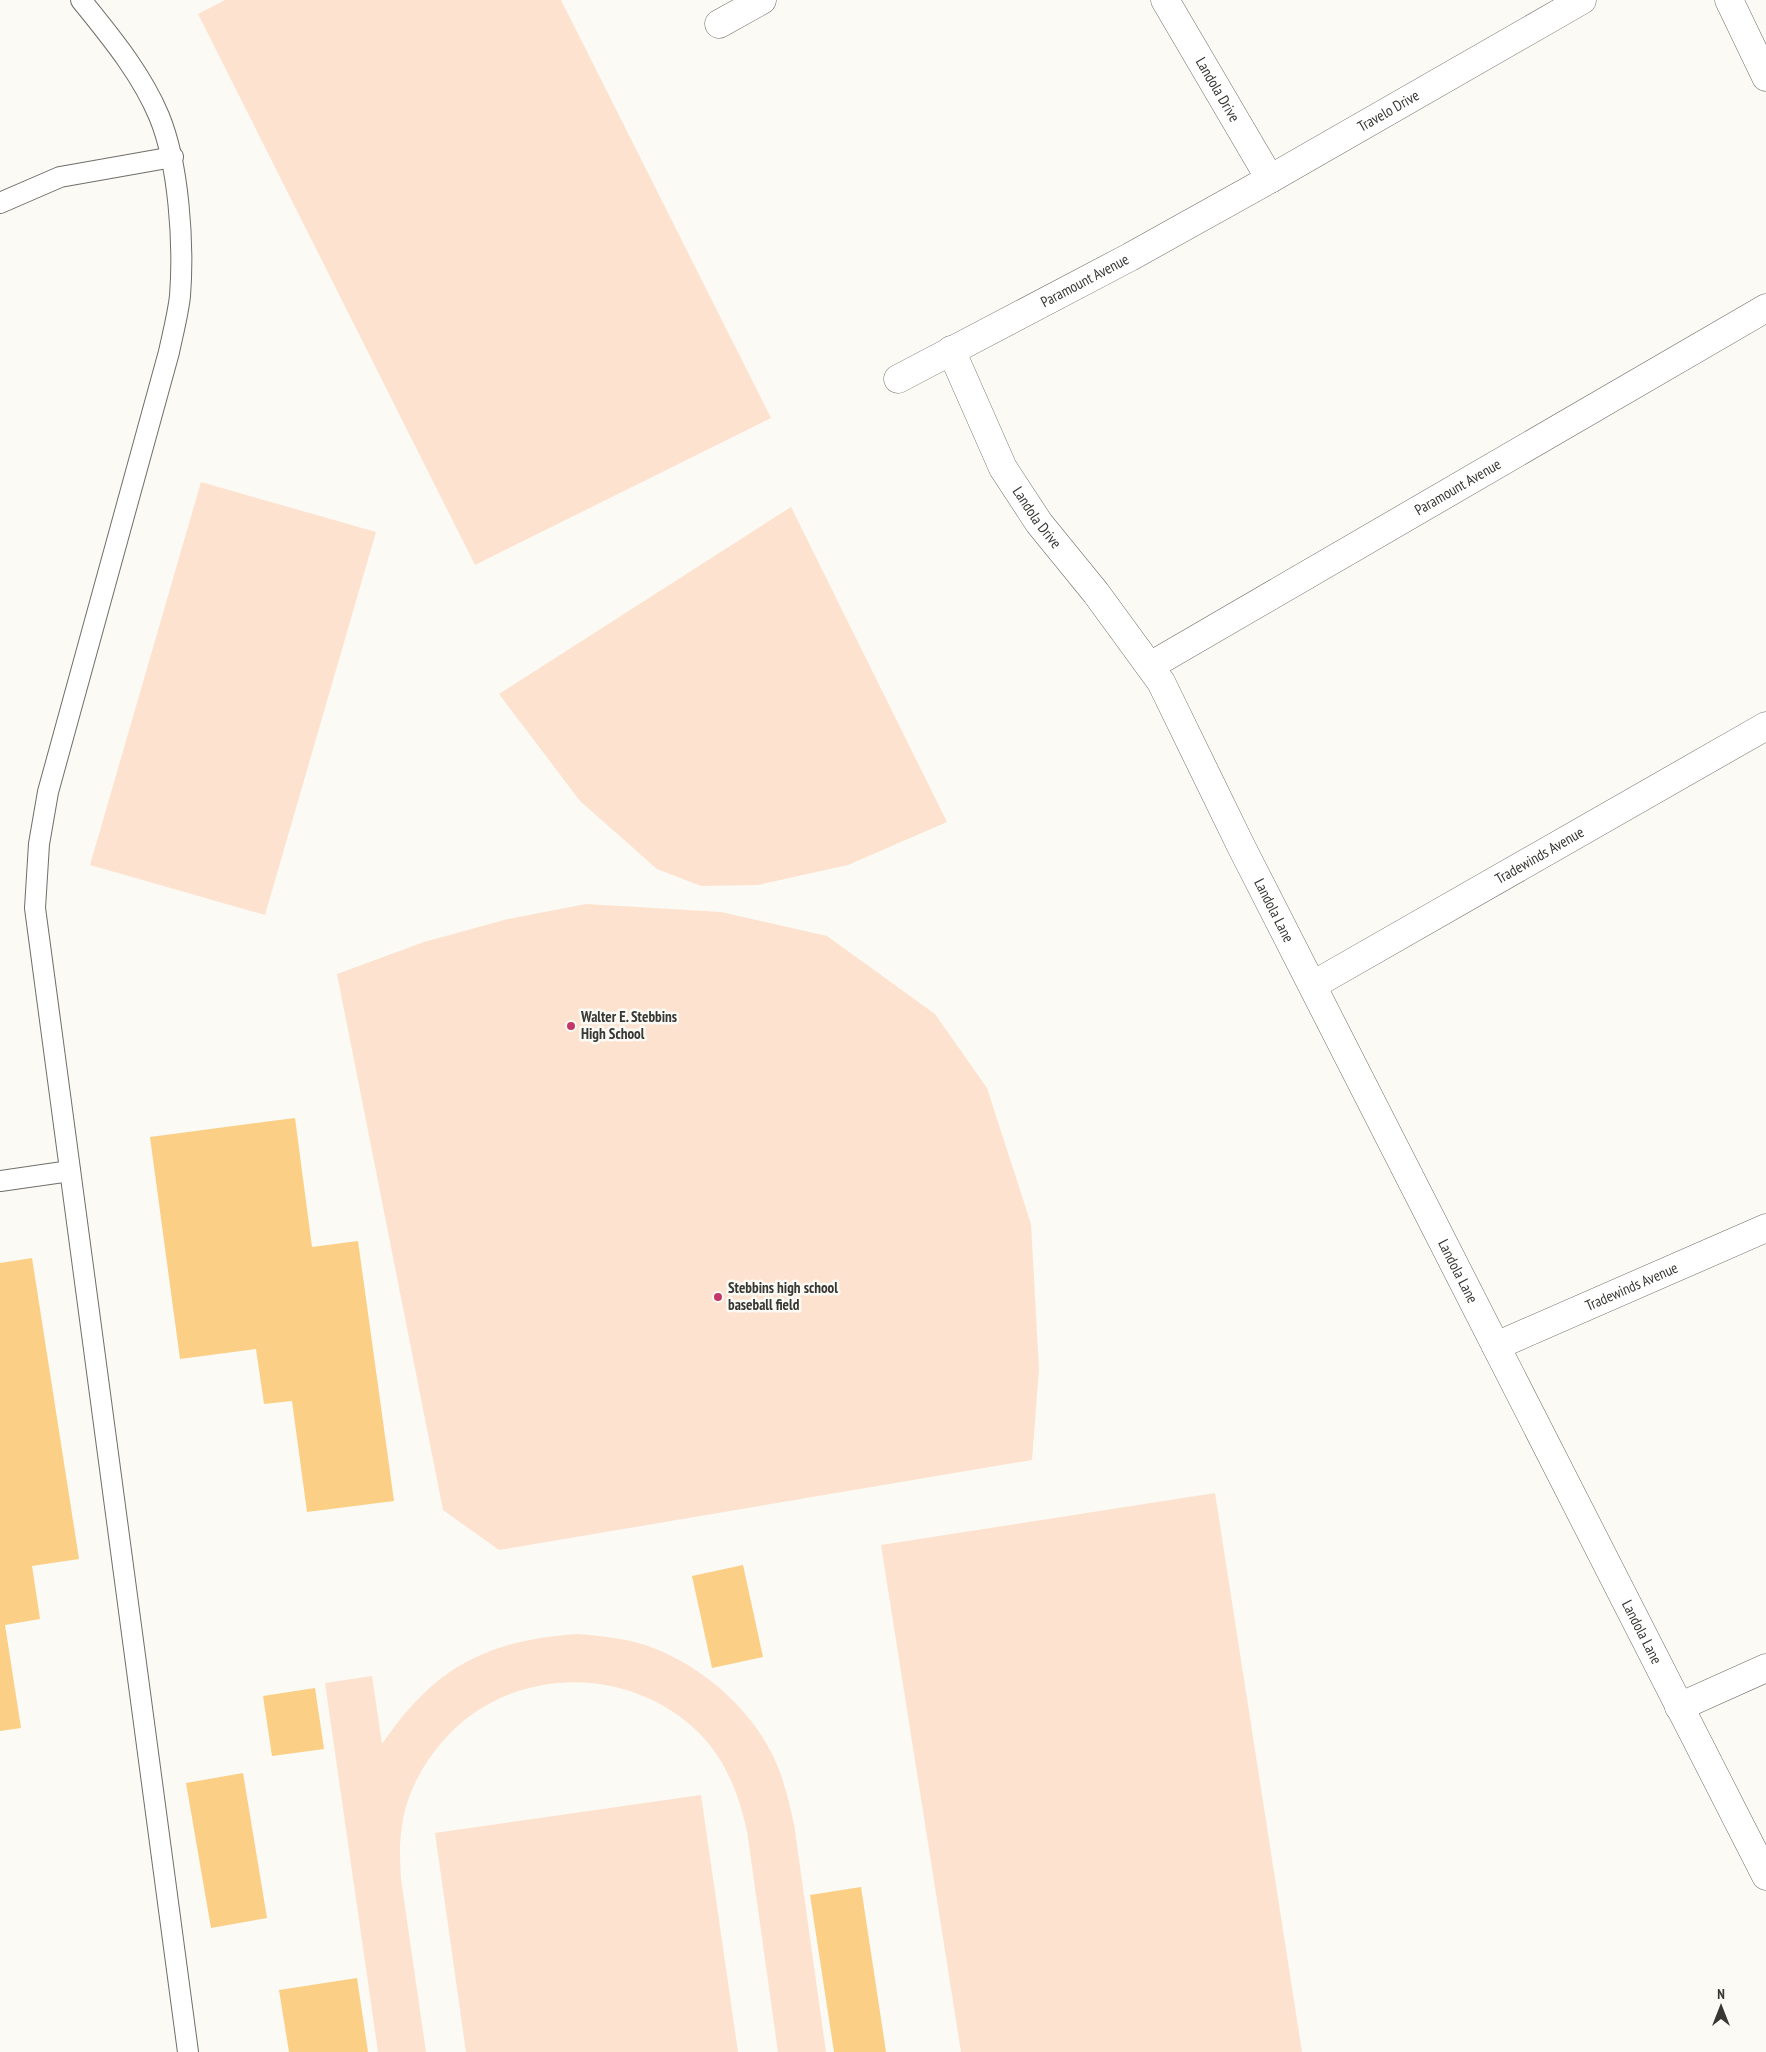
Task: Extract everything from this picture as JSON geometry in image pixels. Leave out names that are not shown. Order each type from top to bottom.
[{"type":"street","points":[[719,24],[762,0]]},
{"type":"street","name":"Landola Drive","points":[[1165,0],[1270,179]]},
{"type":"street","name":"Travelo Drive","points":[[1270,179],[1582,0]]},
{"type":"street","points":[[1729,0],[1766,77]]},
{"type":"street","name":"Paramount Avenue","points":[[898,379],[1130,257],[1270,179]]},
{"type":"street","name":"Paramount Avenue","points":[[1150,666],[1766,308]]},
{"type":"street","name":"Landola Drive","points":[[951,350],[1004,468],[1038,523],[1096,593],[1150,666]]},
{"type":"street","name":"Landola Lane","points":[[1150,666],[1161,682],[1241,846],[1766,1876]]},
{"type":"street","name":"Tradewinds Avenue","points":[[1313,985],[1766,726]]},
{"type":"street","name":"Tradewinds Avenue","points":[[1496,1346],[1766,1228]]},
{"type":"street","points":[[1679,1708],[1766,1668]]},
{"type":"lane","points":[[81,0],[133,69],[159,116],[172,157],[180,238],[180,296],[169,352],[48,792],[39,844],[35,908],[188,2052]]},
{"type":"lane","points":[[0,204],[60,178],[172,157]]},
{"type":"lane","points":[[0,1181],[70,1171]]},
{"type":"shaded area","points":[[225,0],[561,0],[771,418],[475,565],[198,14]]},
{"type":"shaded area","points":[[201,482],[376,532],[265,915],[90,865]]},
{"type":"shaded area","points":[[791,507],[947,822],[848,865],[758,885],[701,886],[657,869],[580,801],[499,694]]},
{"type":"shaded area","name":"Stebbins high school baseball field","points":[[586,904],[721,912],[827,936],[935,1014],[987,1088],[1031,1224],[1039,1369],[1032,1460],[499,1550],[443,1510],[337,974],[424,942],[508,919]]},
{"type":"shaded area","points":[[1215,1493],[1302,2052],[961,2052],[881,1545]]},
{"type":"shaded area","points":[[578,1634],[612,1638],[645,1645],[685,1663],[721,1689],[751,1721],[764,1739],[781,1774],[794,1824],[826,2052],[778,2052],[747,1831],[735,1791],[717,1755],[699,1733],[670,1710],[638,1694],[604,1685],[569,1682],[534,1687],[500,1698],[469,1717],[442,1742],[428,1760],[416,1781],[404,1814],[400,1839],[400,1866],[426,2052],[378,2052],[325,1683],[372,1676],[382,1744],[422,1696],[443,1677],[465,1663],[489,1651],[516,1643],[545,1637]]},
{"type":"shaded area","points":[[701,1795],[738,2052],[466,2052],[435,1833]]},
{"type":"building","points":[[295,1118],[312,1247],[358,1241],[394,1501],[307,1512],[292,1401],[264,1404],[256,1349],[180,1359],[150,1137]]},
{"type":"building","points":[[32,1258],[79,1559],[32,1566],[40,1619],[5,1625],[21,1728],[0,1731],[0,1263]]},
{"type":"building","points":[[743,1565],[763,1657],[712,1668],[692,1576]]},
{"type":"building","points":[[315,1688],[324,1749],[272,1756],[263,1696]]},
{"type":"building","points":[[243,1773],[267,1918],[211,1928],[186,1783]]},
{"type":"building","points":[[861,1887],[886,2052],[834,2052],[810,1895]]},
{"type":"building","points":[[357,1978],[368,2052],[289,2052],[279,1990]]},
{"type":"place","name":"Walter E. Stebbins High School","points":[[571,1026]]},
{"type":"place","name":"Stebbins high school baseball field","points":[[718,1297]]}]
